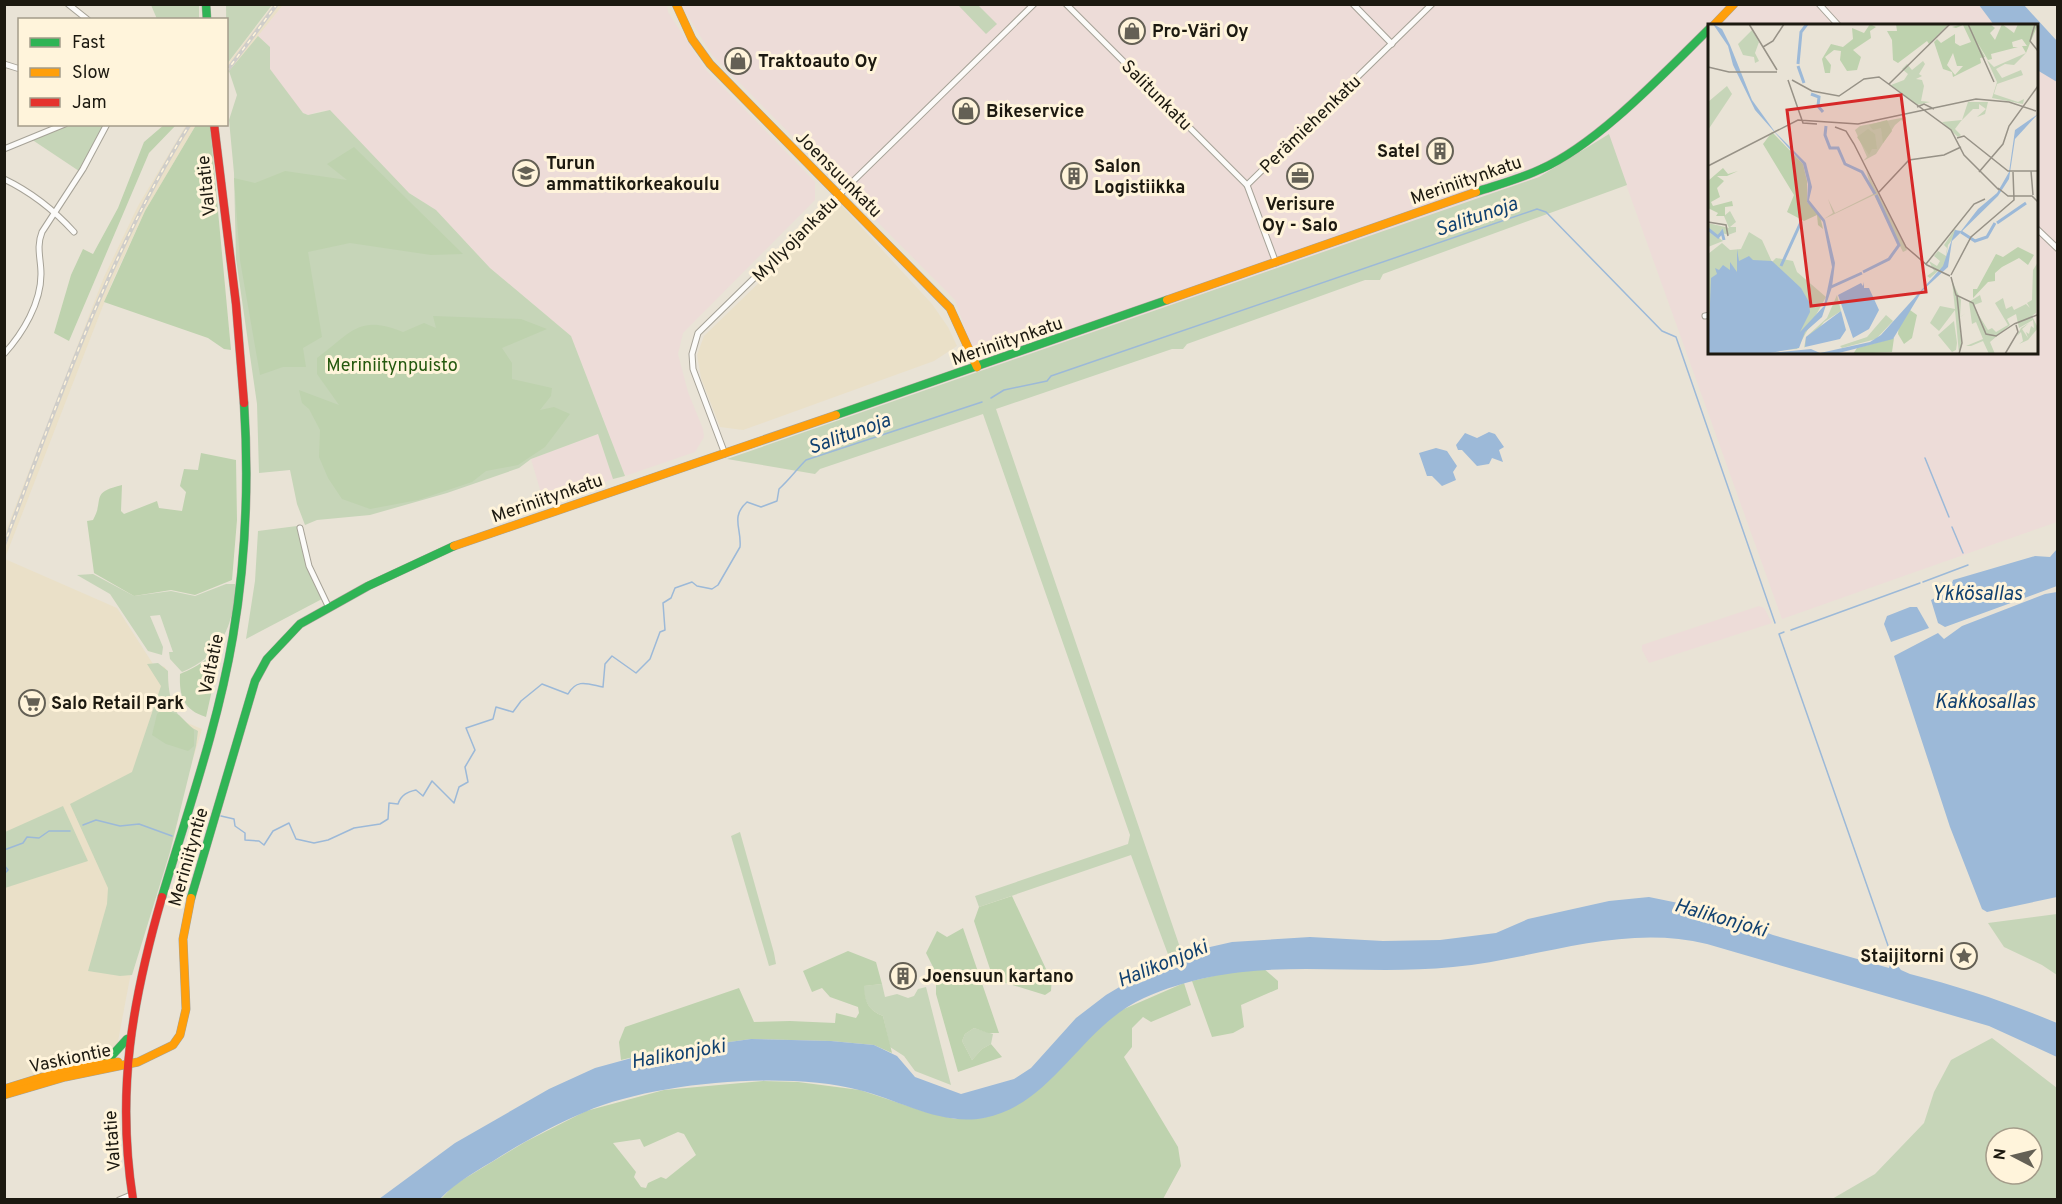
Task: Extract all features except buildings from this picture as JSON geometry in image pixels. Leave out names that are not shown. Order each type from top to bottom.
[{"type":"main road","name":"Joensuunkatu","points":[[676,4],[692,39],[710,63],[950,308],[977,367]]},
{"type":"main road","name":"Meriniitynkatu","points":[[1714,24],[1734,4]]},
{"type":"main road","name":"Meriniitynkatu","points":[[285,636],[300,624],[368,586],[439,551],[977,367],[1542,169],[1577,149],[1606,128],[1708,30]]},
{"type":"main road","name":"Valtatie","points":[[132,1197],[124,1102],[128,1038],[145,953],[228,669],[244,553],[243,391],[214,126]]},
{"type":"main road","name":"Meriniityntie","points":[[125,1063],[147,1059],[164,1052],[175,1043],[185,1025],[183,940],[189,904],[255,681],[267,659],[285,636]]},
{"type":"main road","points":[[106,1062],[128,1038]]},
{"type":"main road","name":"Vaskiontie","points":[[4,1089],[106,1062],[125,1063]]},
{"type":"main road","name":"Vaskiontie","points":[[4,1095],[125,1063]]},
{"type":"street","name":"Myllyojankatu","points":[[725,454],[693,369],[692,354],[698,333],[1034,4]]},
{"type":"street","name":"Salitunkatu","points":[[1066,4],[1247,185]]},
{"type":"street","points":[[1353,4],[1392,44]]},
{"type":"street","name":"Perämiehenkatu","points":[[1276,263],[1247,185],[1432,4]]},
{"type":"street","points":[[1819,4],[1837,24]]},
{"type":"street","points":[[71,5],[86,18]]},
{"type":"street","points":[[4,149],[60,126]]},
{"type":"street","points":[[4,354],[22,333],[39,291],[41,271],[38,244],[106,126]]},
{"type":"street","points":[[4,178],[29,192],[74,232]]},
{"type":"street","points":[[2038,229],[2058,249]]},
{"type":"street","points":[[300,528],[309,566],[329,608]]},
{"type":"street","points":[[118,1200],[132,1197]]},
{"type":"shaded area","points":[[273,5],[283,5],[228,74],[228,63]]},
{"type":"shaded area","points":[[283,5],[667,5],[668,12],[706,70],[815,182],[815,200],[683,333],[678,354],[688,392],[704,437],[695,452],[625,476],[571,336],[490,268],[436,210],[409,193],[324,110],[308,115],[303,113],[279,84],[270,69],[270,47],[258,36]]},
{"type":"shaded area","points":[[681,5],[1979,5],[1993,24],[1708,24],[1708,354],[2038,354],[2038,71],[2058,82],[2057,522],[1782,619],[1608,134],[1539,177],[980,371],[955,300],[712,55]]},
{"type":"shaded area","points":[[185,126],[195,126],[145,211],[113,280],[5,558],[5,533],[104,277],[138,206]]},
{"type":"shaded area","points":[[840,204],[932,304],[948,327],[957,346],[934,361],[743,430],[720,427],[701,378],[697,355],[704,336]]},
{"type":"shaded area","points":[[598,434],[613,479],[544,503],[531,459]]},
{"type":"shaded area","points":[[5,559],[117,608],[153,664],[165,667],[168,677],[167,691],[180,720],[202,729],[135,951],[116,1052],[5,1083]]},
{"type":"shaded area","points":[[1759,606],[1764,608],[1772,623],[1649,663],[1642,650],[1642,645]]},
{"type":"green space","points":[[151,5],[199,5],[199,18],[157,18]]},
{"type":"green space","points":[[226,5],[272,5],[228,63]]},
{"type":"green space","points":[[958,5],[978,5],[997,24],[986,34]]},
{"type":"green space","name":"Meriniitynpuisto","points":[[258,36],[270,47],[270,69],[303,113],[308,115],[330,110],[409,193],[436,210],[490,268],[571,336],[625,476],[613,479],[598,434],[531,459],[519,468],[447,493],[370,515],[317,520],[305,525],[297,504],[290,470],[259,473],[257,404],[236,259],[234,173],[229,120],[237,95],[229,71]]},
{"type":"green space","points":[[66,126],[103,126],[79,171],[31,139]]},
{"type":"green space","points":[[163,126],[175,126],[149,153],[69,341],[54,333],[71,275],[83,249],[93,254],[118,208],[144,142]]},
{"type":"green space","points":[[195,126],[210,126],[231,350],[224,349],[208,338],[104,302],[145,211]]},
{"type":"green space","points":[[1609,134],[1627,185],[1383,274],[1380,280],[1365,280],[1187,344],[1183,349],[1172,349],[996,409],[1185,962],[1172,965],[1131,855],[979,907],[975,896],[1128,844],[1130,835],[983,414],[820,469],[815,474],[727,459],[1539,177]]},
{"type":"green space","points":[[354,147],[463,254],[431,255],[350,243],[308,252],[322,337],[303,348],[306,367],[283,367],[260,375],[240,260],[234,178],[255,183],[285,171],[347,180],[327,164]]},
{"type":"green space","points":[[433,316],[521,319],[547,329],[502,348],[512,363],[512,379],[552,388],[551,396],[540,410],[554,407],[570,414],[545,447],[518,465],[486,471],[472,482],[418,500],[370,509],[342,499],[328,478],[319,457],[320,430],[309,409],[302,403],[299,390],[339,405],[317,374],[317,358],[357,328],[376,325],[403,332],[424,323],[436,328]]},
{"type":"green space","points":[[201,453],[236,460],[237,520],[232,580],[195,595],[171,590],[134,596],[94,573],[87,521],[93,520],[101,494],[122,485],[121,511],[124,514],[157,501],[159,508],[182,511],[186,492],[180,486],[184,469],[198,470]]},
{"type":"green space","points":[[297,526],[308,569],[322,599],[246,639],[255,581],[258,531]]},
{"type":"green space","points":[[93,574],[134,596],[171,591],[195,596],[226,584],[235,584],[232,613],[223,638],[206,658],[182,672],[170,659],[169,652],[173,652],[160,615],[150,616],[163,647],[162,655],[148,651],[110,594],[77,575]]},
{"type":"green space","points":[[224,636],[206,717],[193,711],[184,702],[180,674],[206,660]]},
{"type":"green space","points":[[158,663],[168,671],[169,690],[178,713],[183,720],[198,731],[196,746],[170,852],[132,975],[120,976],[88,971],[107,904],[108,888],[70,804],[132,772],[161,686],[147,664]]},
{"type":"green space","points":[[163,709],[179,715],[194,730],[194,746],[188,751],[166,744],[152,735],[157,714]]},
{"type":"green space","points":[[63,806],[88,861],[5,888],[5,832]]},
{"type":"green space","points":[[740,832],[774,953],[776,964],[769,966],[731,836]]},
{"type":"green space","points":[[1012,896],[1046,969],[1052,976],[1051,991],[1045,995],[1006,983],[995,984],[974,921],[979,907]]},
{"type":"green space","points":[[2057,914],[2057,975],[2042,965],[2004,947],[1988,923]]},
{"type":"green space","points":[[963,928],[999,1033],[988,1033],[974,1028],[965,1034],[962,1041],[972,1060],[982,1049],[991,1044],[1002,1057],[958,1072],[936,994],[936,973],[926,953],[937,931],[947,937]]},
{"type":"green space","points":[[848,951],[876,962],[882,984],[864,986],[865,997],[868,1005],[883,1016],[892,1053],[874,1045],[831,1041],[751,1039],[650,1053],[621,1060],[619,1042],[625,1027],[739,988],[754,1022],[835,1023],[836,1013],[856,1018],[859,1013],[858,1007],[830,997],[822,988],[812,992],[803,971]]},
{"type":"green space","points":[[1263,968],[1278,981],[1278,989],[1241,1005],[1244,1027],[1233,1033],[1212,1037],[1192,981],[1238,970]]},
{"type":"green space","points":[[1184,983],[1191,1005],[1151,1022],[1143,1017],[1132,1028],[1132,1047],[1124,1057],[1178,1147],[1181,1166],[1163,1199],[440,1200],[454,1185],[525,1142],[586,1111],[664,1090],[763,1081],[798,1082],[860,1090],[955,1119],[984,1118],[1082,1043],[1117,1012]],"holes":[[[678,1132],[684,1134],[696,1155],[666,1179],[661,1177],[648,1183],[646,1188],[641,1187],[634,1177],[636,1172],[613,1143],[640,1139],[644,1147]]]},
{"type":"green space","points":[[882,984],[885,997],[897,994],[908,998],[914,996],[918,989],[926,987],[951,1085],[915,1071],[904,1056],[890,1047],[883,1016],[868,1005],[863,986]]},
{"type":"green space","points":[[974,1028],[993,1034],[991,1044],[982,1049],[972,1060],[962,1041],[965,1034]]},
{"type":"green space","points":[[1992,1038],[2057,1088],[2057,1199],[1832,1199],[1875,1174],[1924,1123],[1934,1092],[1951,1060]]},
{"type":"water","points":[[1979,5],[2024,5],[2057,41],[2057,82],[2038,71],[2038,24],[1993,24]]},
{"type":"water","points":[[1489,432],[1495,434],[1504,447],[1499,450],[1503,462],[1492,458],[1489,464],[1477,466],[1462,450],[1458,450],[1456,445],[1465,433],[1477,438]]},
{"type":"water","points":[[1436,448],[1447,451],[1457,466],[1453,472],[1456,480],[1442,486],[1432,476],[1427,476],[1419,453]]},
{"type":"water","name":"Ykkösallas","points":[[2057,549],[2057,586],[1945,627],[1938,623],[1931,600],[1950,590],[1953,580],[2035,556],[2050,557]]},
{"type":"water","name":"Kakkosallas","points":[[2057,592],[2057,897],[1987,912],[1982,909],[1950,827],[1894,656],[1938,633],[1944,639],[1962,626],[2045,594]]},
{"type":"water","points":[[1910,607],[1917,607],[1929,628],[1891,642],[1884,624],[1887,616]]},
{"type":"water","name":"Halikonjoki","points":[[1649,897],[1693,906],[1773,935],[1889,968],[1892,958],[1901,970],[1910,974],[1985,996],[2057,1023],[2057,1057],[1989,1026],[1707,944],[1675,939],[1611,940],[1453,967],[1413,970],[1259,970],[1221,975],[1183,984],[1144,998],[1122,1011],[1102,1027],[1049,1082],[1030,1097],[1008,1110],[984,1118],[968,1120],[936,1115],[859,1090],[795,1081],[720,1083],[647,1093],[585,1112],[553,1127],[469,1176],[440,1199],[379,1199],[455,1143],[549,1089],[595,1068],[650,1053],[751,1039],[831,1041],[874,1045],[897,1056],[915,1077],[961,1094],[1014,1079],[1031,1068],[1076,1018],[1106,995],[1148,970],[1188,952],[1232,942],[1310,937],[1383,941],[1440,940],[1496,933],[1528,919],[1609,901]]},
{"type":"waterway","name":"Salitunoja","points":[[991,398],[1004,390],[1047,381],[1051,376],[1537,209],[1546,212],[1662,331],[1676,337],[1775,623]]},
{"type":"waterway","name":"Salitunoja","points":[[221,816],[234,819],[235,826],[245,833],[245,840],[259,841],[264,845],[273,831],[289,823],[296,839],[314,843],[328,840],[354,828],[380,824],[388,819],[389,803],[398,804],[405,794],[416,790],[423,796],[432,781],[454,803],[459,787],[468,782],[465,767],[475,750],[466,728],[493,719],[496,707],[513,712],[521,701],[542,684],[568,694],[579,684],[603,687],[605,664],[612,656],[636,673],[650,659],[660,632],[665,630],[663,603],[671,598],[675,588],[692,582],[697,586],[712,589],[718,585],[740,547],[738,518],[747,502],[761,507],[777,501],[779,489],[806,460],[982,402]]},
{"type":"waterway","points":[[1925,458],[1949,517]]},
{"type":"waterway","points":[[1952,527],[1963,553]]},
{"type":"waterway","points":[[1923,582],[1968,565]]},
{"type":"waterway","points":[[1791,630],[1920,583]]},
{"type":"waterway","points":[[1784,632],[1779,634],[1892,957]]},
{"type":"waterway","name":"Salitunoja","points":[[195,843],[199,841],[207,813]]},
{"type":"waterway","name":"Salitunoja","points":[[83,825],[96,820],[120,826],[139,824],[172,836]]},
{"type":"waterway","name":"Salitunoja","points":[[4,850],[23,843],[27,837],[39,838],[49,831],[70,831]]},
{"type":"waterway","name":"Salitunoja","points":[[4,865],[8,870],[4,874]]},
{"type":"railway","points":[[228,69],[277,4]]},
{"type":"railway","points":[[4,545],[65,383],[109,277],[134,225],[189,126]]},
{"type":"traffic: fast","points":[[206,4],[207,18]]},
{"type":"traffic: fast","points":[[1476,192],[1541,169],[1585,143],[1630,106],[1708,30]]},
{"type":"traffic: fast","points":[[836,415],[1167,300]]},
{"type":"traffic: fast","points":[[162,897],[211,735],[233,636],[241,578],[245,520],[244,403]]},
{"type":"traffic: fast","points":[[191,898],[255,681],[267,659],[300,624],[368,586],[454,546]]},
{"type":"traffic: fast","points":[[106,1062],[127,1039]]},
{"type":"traffic: slow","points":[[676,4],[692,39],[710,64],[950,308],[977,367]]},
{"type":"traffic: slow","points":[[1715,24],[1734,4]]},
{"type":"traffic: slow","points":[[1167,300],[1476,192]]},
{"type":"traffic: slow","points":[[454,546],[836,415]]},
{"type":"traffic: slow","points":[[4,1095],[65,1077],[138,1062],[173,1045],[180,1035],[186,1009],[183,939],[191,898]]},
{"type":"traffic: slow","points":[[4,1089],[75,1067],[118,1062]]},
{"type":"traffic: jam","points":[[214,126],[236,304],[244,403]]},
{"type":"traffic: jam","points":[[133,1200],[126,1121],[130,1047],[142,973],[162,897]]},
{"type":"place","name":"Pro-Väri Oy","points":[[1132,31]]},
{"type":"place","name":"Traktoauto Oy","points":[[738,61]]},
{"type":"place","name":"Bikeservice","points":[[966,111]]},
{"type":"place","name":"Satel","points":[[1440,151]]},
{"type":"place","name":"Turun ammattikorkeakoulu","points":[[526,173]]},
{"type":"place","name":"Salon Logistiikka","points":[[1074,176]]},
{"type":"place","name":"Verisure Oy - Salo","points":[[1300,176]]},
{"type":"place","name":"Salo Retail Park","points":[[32,703]]},
{"type":"place","name":"Staijitorni","points":[[1964,956]]},
{"type":"place","name":"Joensuun kartano","points":[[903,976]]}]
